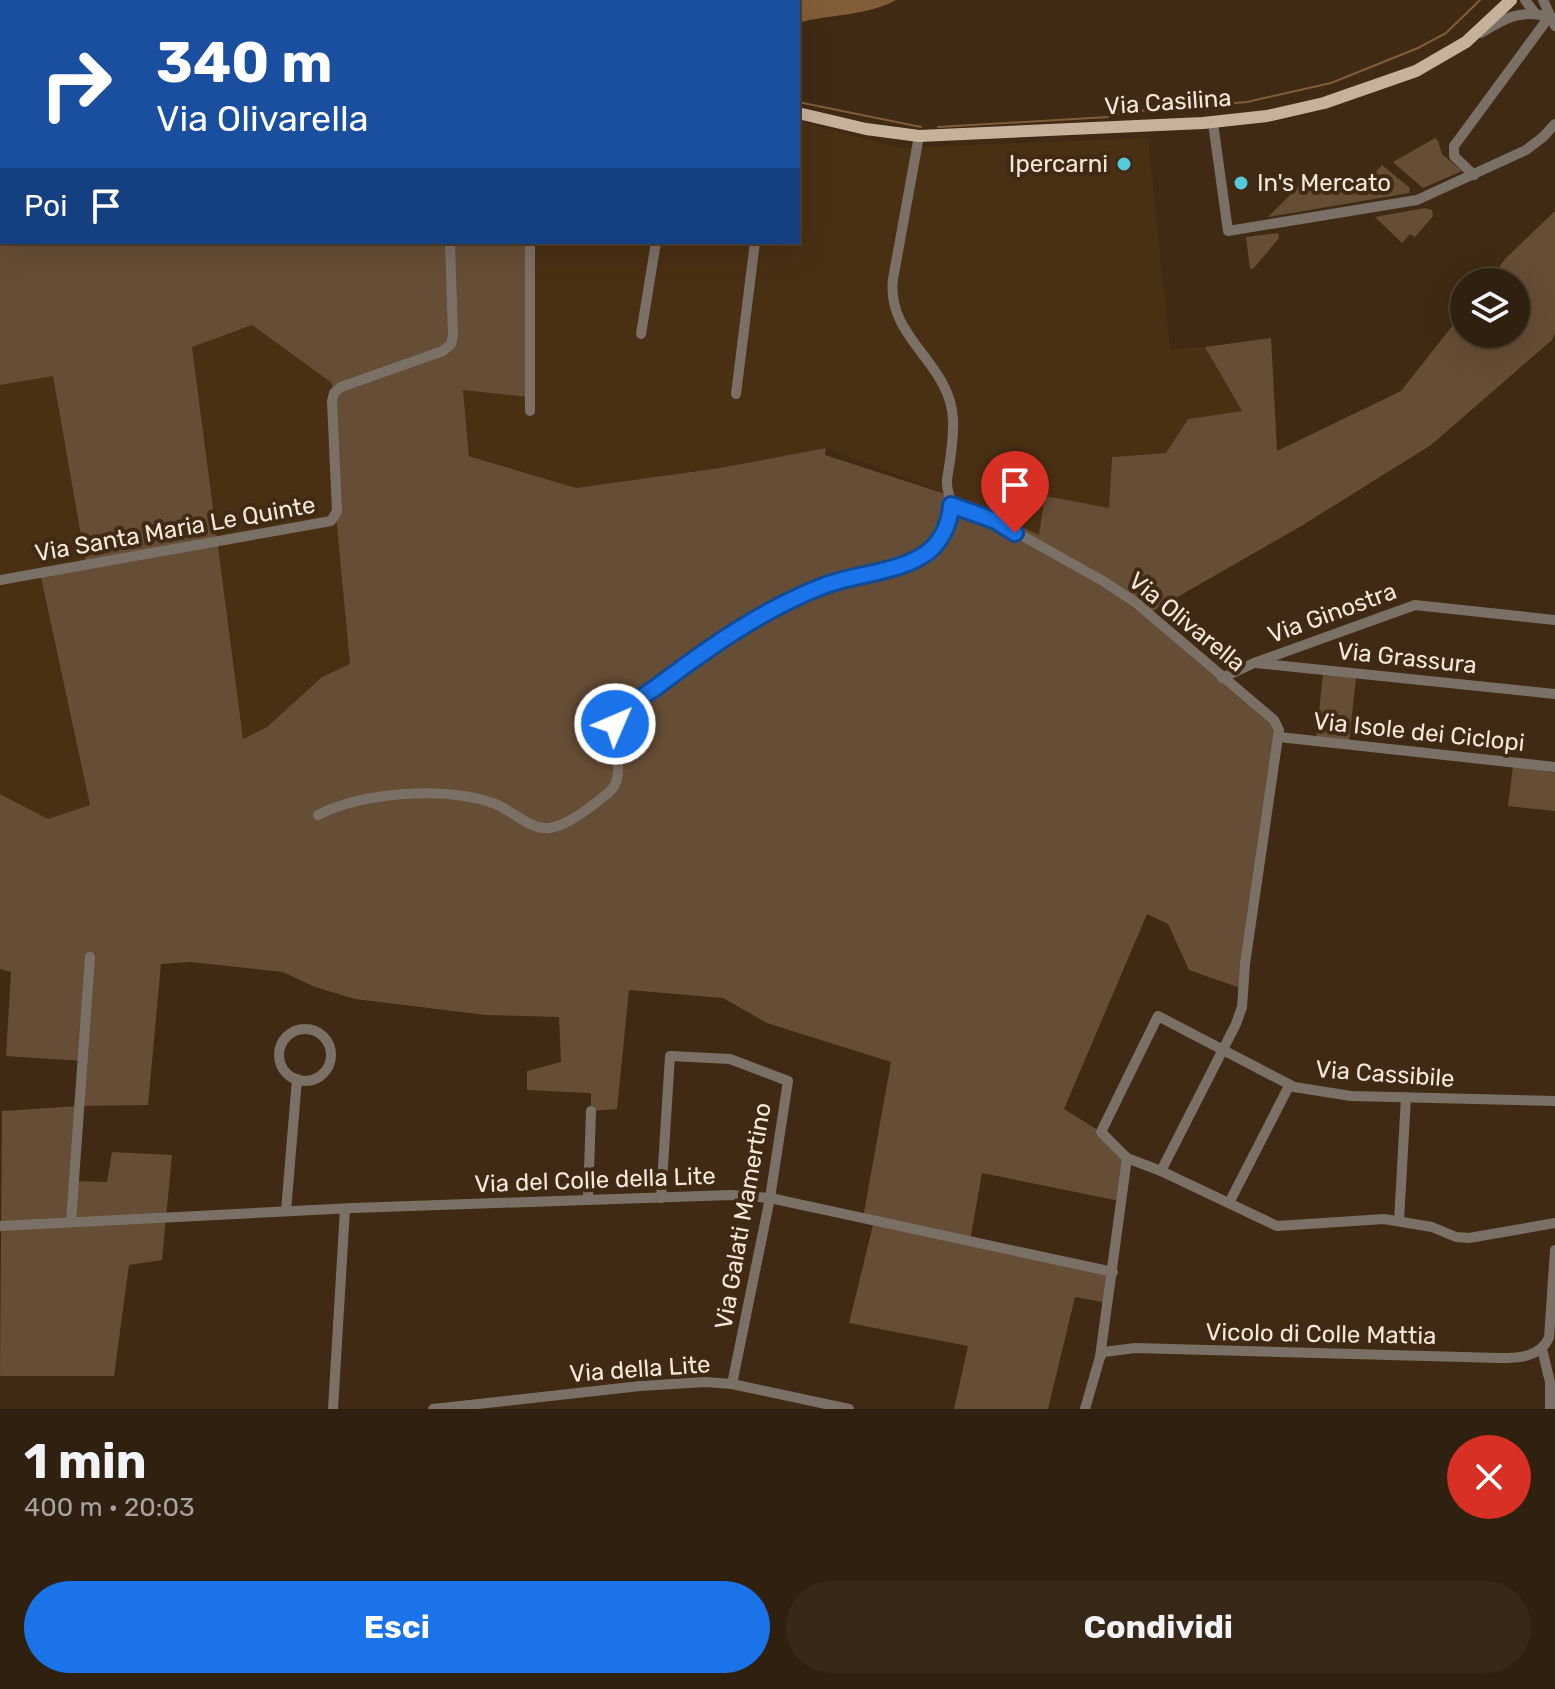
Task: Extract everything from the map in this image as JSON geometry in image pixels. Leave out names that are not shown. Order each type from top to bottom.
[{"type":"main road","name":"Via Casilina","points":[[800,113],[866,129],[919,136],[1213,123],[1267,116],[1398,79],[1464,44],[1511,0]]},
{"type":"street","points":[[1525,0],[1535,13],[1552,22]]},
{"type":"street","points":[[1543,0],[1552,22]]},
{"type":"street","points":[[1464,44],[1508,17],[1535,13]]},
{"type":"street","points":[[1474,175],[1456,158],[1454,146],[1552,22]]},
{"type":"street","points":[[1213,123],[1228,231],[1413,201],[1526,150],[1555,124]]},
{"type":"street","points":[[318,815],[343,804],[367,799],[442,795],[493,803],[539,827],[559,825],[607,795],[615,786],[619,773],[614,726],[622,712],[710,649],[772,610],[835,582],[922,556],[941,538],[949,520],[951,505],[947,486],[953,433],[951,401],[941,379],[901,325],[892,299],[919,136]]},
{"type":"street","name":"Via Santa Maria Le Quinte","points":[[0,580],[331,521],[337,511],[334,393],[341,387],[443,351],[451,344],[450,244]]},
{"type":"street","points":[[530,244],[530,411]]},
{"type":"street","points":[[641,334],[656,244]]},
{"type":"street","points":[[736,394],[755,244]]},
{"type":"street","name":"Via Olivarella","points":[[951,505],[996,521],[1135,602],[1274,720],[1279,737]]},
{"type":"street","name":"Via Ginostra","points":[[1222,678],[1254,663],[1415,605],[1555,620]]},
{"type":"street","name":"Via Grassura","points":[[1254,663],[1555,694]]},
{"type":"street","points":[[1161,1171],[1242,1007],[1245,964],[1279,737]]},
{"type":"street","name":"Via Isole dei Ciclopi","points":[[1279,737],[1555,767]]},
{"type":"street","points":[[71,1222],[90,957]]},
{"type":"street","name":"Via Cassibile","points":[[1127,1158],[1101,1132],[1158,1016],[1289,1086],[1351,1096],[1555,1101]]},
{"type":"street","points":[[310,1029],[318,1032],[328,1045],[329,1061],[320,1075],[313,1079],[297,1079],[284,1070],[279,1056],[280,1048],[288,1035],[310,1029]]},
{"type":"street","name":"Via Galati Mamertino","points":[[661,1198],[670,1056],[730,1059],[788,1081],[770,1198],[732,1384]]},
{"type":"street","points":[[286,1211],[297,1079]]},
{"type":"street","points":[[1229,1203],[1289,1086]]},
{"type":"street","points":[[1399,1221],[1406,1097]]},
{"type":"street","points":[[588,1200],[591,1111]]},
{"type":"street","points":[[1085,1409],[1100,1357],[1127,1158],[1283,1227],[1384,1219],[1432,1227],[1456,1237],[1469,1238],[1555,1223]]},
{"type":"street","name":"Via del Colle della Lite","points":[[0,1226],[286,1211],[731,1195],[770,1198],[1113,1272]]},
{"type":"street","points":[[333,1409],[345,1209]]},
{"type":"street","points":[[1550,1409],[1550,1382],[1542,1349],[1550,1335],[1555,1250]]},
{"type":"street","name":"Vicolo di Colle Mattia","points":[[1100,1357],[1110,1351],[1135,1348],[1504,1358],[1529,1355],[1542,1349]]},
{"type":"street","name":"Via della Lite","points":[[433,1409],[640,1386],[705,1382],[732,1384],[849,1409]]},
{"type":"shaded area","points":[[800,0],[896,0],[861,12],[800,22]]},
{"type":"shaded area","points":[[800,122],[899,148],[1148,138],[1170,349],[1205,347],[1243,411],[1188,419],[1166,453],[1112,457],[1110,509],[1039,535],[961,499],[826,448],[720,468],[576,488],[469,455],[463,389],[529,397],[532,244],[800,244]]},
{"type":"shaded area","points":[[1435,138],[1442,154],[1462,171],[1423,188],[1393,162]]},
{"type":"shaded area","points":[[1382,165],[1410,188],[1409,193],[1268,217],[1298,187],[1368,182]]},
{"type":"shaded area","points":[[1425,208],[1432,210],[1433,216],[1415,237],[1410,234],[1402,243],[1375,217]]},
{"type":"shaded area","points":[[1555,211],[1555,333],[1552,340],[1431,445],[1303,525],[1153,611],[1274,720],[1279,737],[1243,989],[1189,970],[1168,924],[1147,914],[1064,1109],[1101,1132],[1127,1158],[1120,1201],[982,1173],[970,1241],[1113,1273],[1108,1303],[1075,1297],[1048,1409],[954,1409],[968,1346],[849,1323],[874,1221],[863,1218],[891,1062],[767,1023],[723,998],[629,990],[617,1109],[591,1111],[591,1093],[527,1090],[527,1071],[561,1062],[559,1017],[486,1015],[355,999],[315,987],[283,972],[190,962],[161,964],[148,1105],[80,1106],[74,1181],[107,1182],[112,1152],[172,1155],[162,1260],[129,1265],[114,1376],[0,1376],[2,1111],[79,1106],[82,1061],[6,1056],[11,972],[0,969],[0,794],[48,819],[90,805],[40,573],[86,564],[53,376],[0,385],[0,244],[529,244],[530,397],[463,390],[469,456],[576,488],[720,468],[826,448],[825,455],[961,499],[1039,535],[1045,496],[1109,508],[1112,457],[1166,453],[1188,419],[1242,411],[1205,347],[1271,338],[1277,451],[1401,391],[1450,329],[1450,348],[1530,348],[1530,268],[1498,268]],"holes":[[[252,325],[332,383],[336,515],[350,664],[322,677],[267,727],[243,739],[192,347]]]},
{"type":"shaded area","points":[[1278,233],[1279,238],[1250,269],[1246,237]]},
{"type":"shaded area","points":[[252,325],[332,382],[350,664],[322,677],[267,727],[242,739],[192,346]]},
{"type":"shaded area","points":[[53,375],[86,565],[40,573],[90,805],[48,819],[0,794],[0,385]]},
{"type":"shaded area","points":[[1323,675],[1356,678],[1349,741],[1316,738]]},
{"type":"shaded area","points":[[1513,767],[1555,772],[1555,811],[1508,806]]},
{"type":"waterway","points":[[938,127],[1108,117],[1125,112],[1247,102],[1331,83],[1418,48],[1446,33],[1480,0]]},
{"type":"waterway","points":[[800,102],[921,127]]},
{"type":"place","name":"Ipercarni","points":[[1124,164]]},
{"type":"place","name":"In's Mercato","points":[[1241,183]]},
{"type":"route","points":[[615,724],[622,712],[682,668],[772,610],[835,582],[909,562],[927,553],[941,538],[949,520],[951,505],[996,521],[1015,533]]}]
